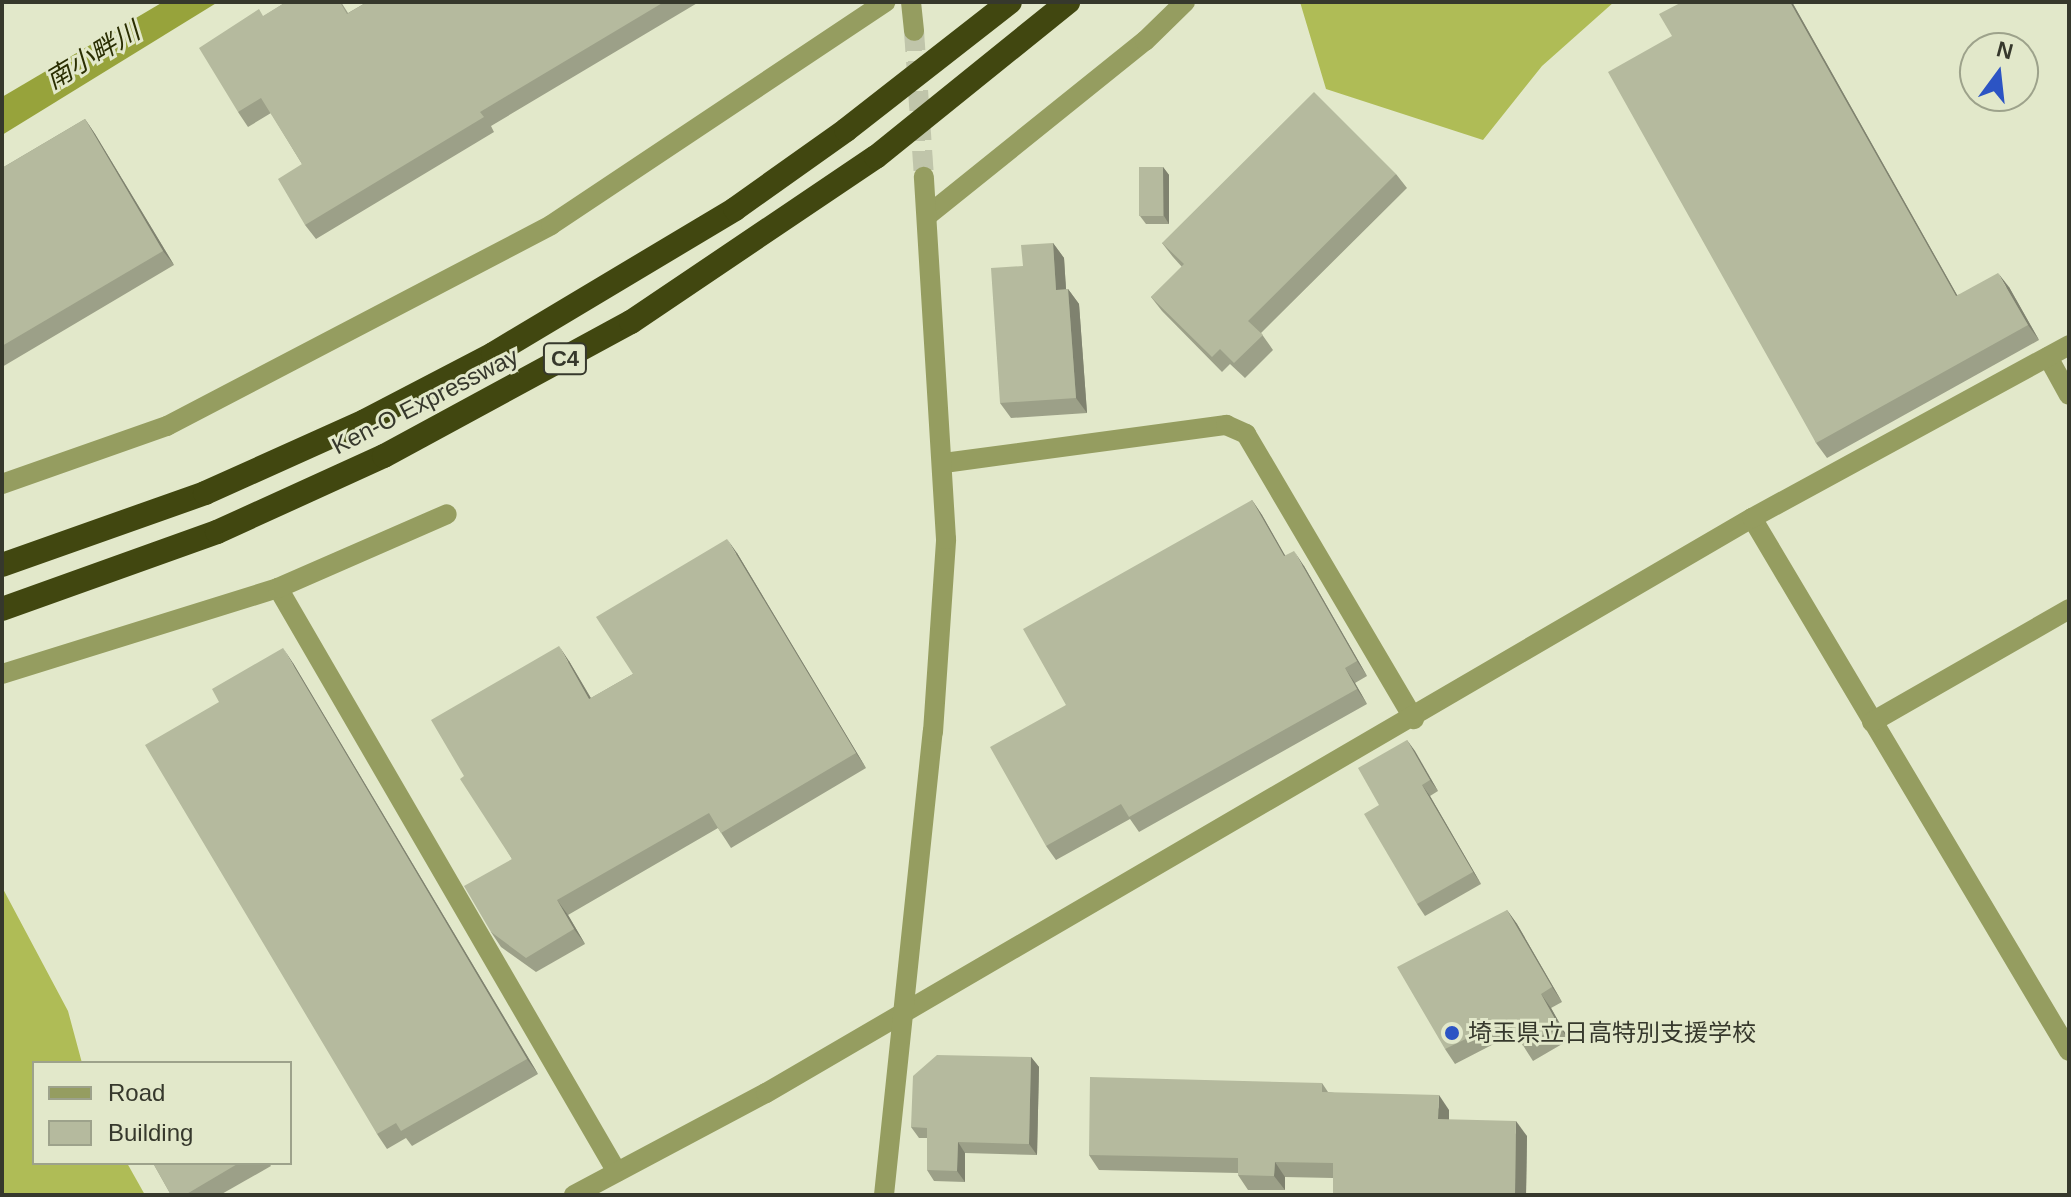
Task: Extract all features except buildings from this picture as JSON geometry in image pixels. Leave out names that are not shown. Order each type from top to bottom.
[{"type":"highway","name":"Ken-O Expressway","points":[[2,565],[205,493],[365,421],[493,354],[735,209],[846,130],[1010,2]]},
{"type":"highway","name":"Ken-O Expressway","points":[[2,609],[217,532],[370,463],[631,322],[876,157],[1068,2]]},
{"type":"street","points":[[2,484],[167,426],[551,225],[886,2]]},
{"type":"street","points":[[911,2],[914,31]]},
{"type":"street","points":[[927,216],[1145,41],[1185,2]]},
{"type":"street","points":[[884,1195],[942,612],[944,463],[924,177]]},
{"type":"street","points":[[574,1195],[902,1013],[1414,719],[1752,518],[2069,345]]},
{"type":"street","points":[[2048,357],[2069,395]]},
{"type":"street","points":[[944,463],[1226,425],[1246,434],[1414,719]]},
{"type":"street","points":[[2,674],[278,588],[447,514]]},
{"type":"street","points":[[1752,518],[2069,1051]]},
{"type":"street","points":[[278,588],[617,1172]]},
{"type":"street","points":[[1872,722],[2069,609]]},
{"type":"shaded area","points":[[1300,2],[1614,2],[1542,66],[1483,140],[1326,89]]},
{"type":"shaded area","points":[[2,887],[68,1011],[81,1061],[32,1061],[32,1165],[128,1165],[145,1195],[2,1195]]},
{"type":"water","name":"南小畔川","points":[[163,2],[218,2],[2,135],[2,97]]},
{"type":"tunnel","points":[[914,31],[924,177]]},
{"type":"place","name":"埼玉県立日高特別支援学校","points":[[1452,1033]]}]
